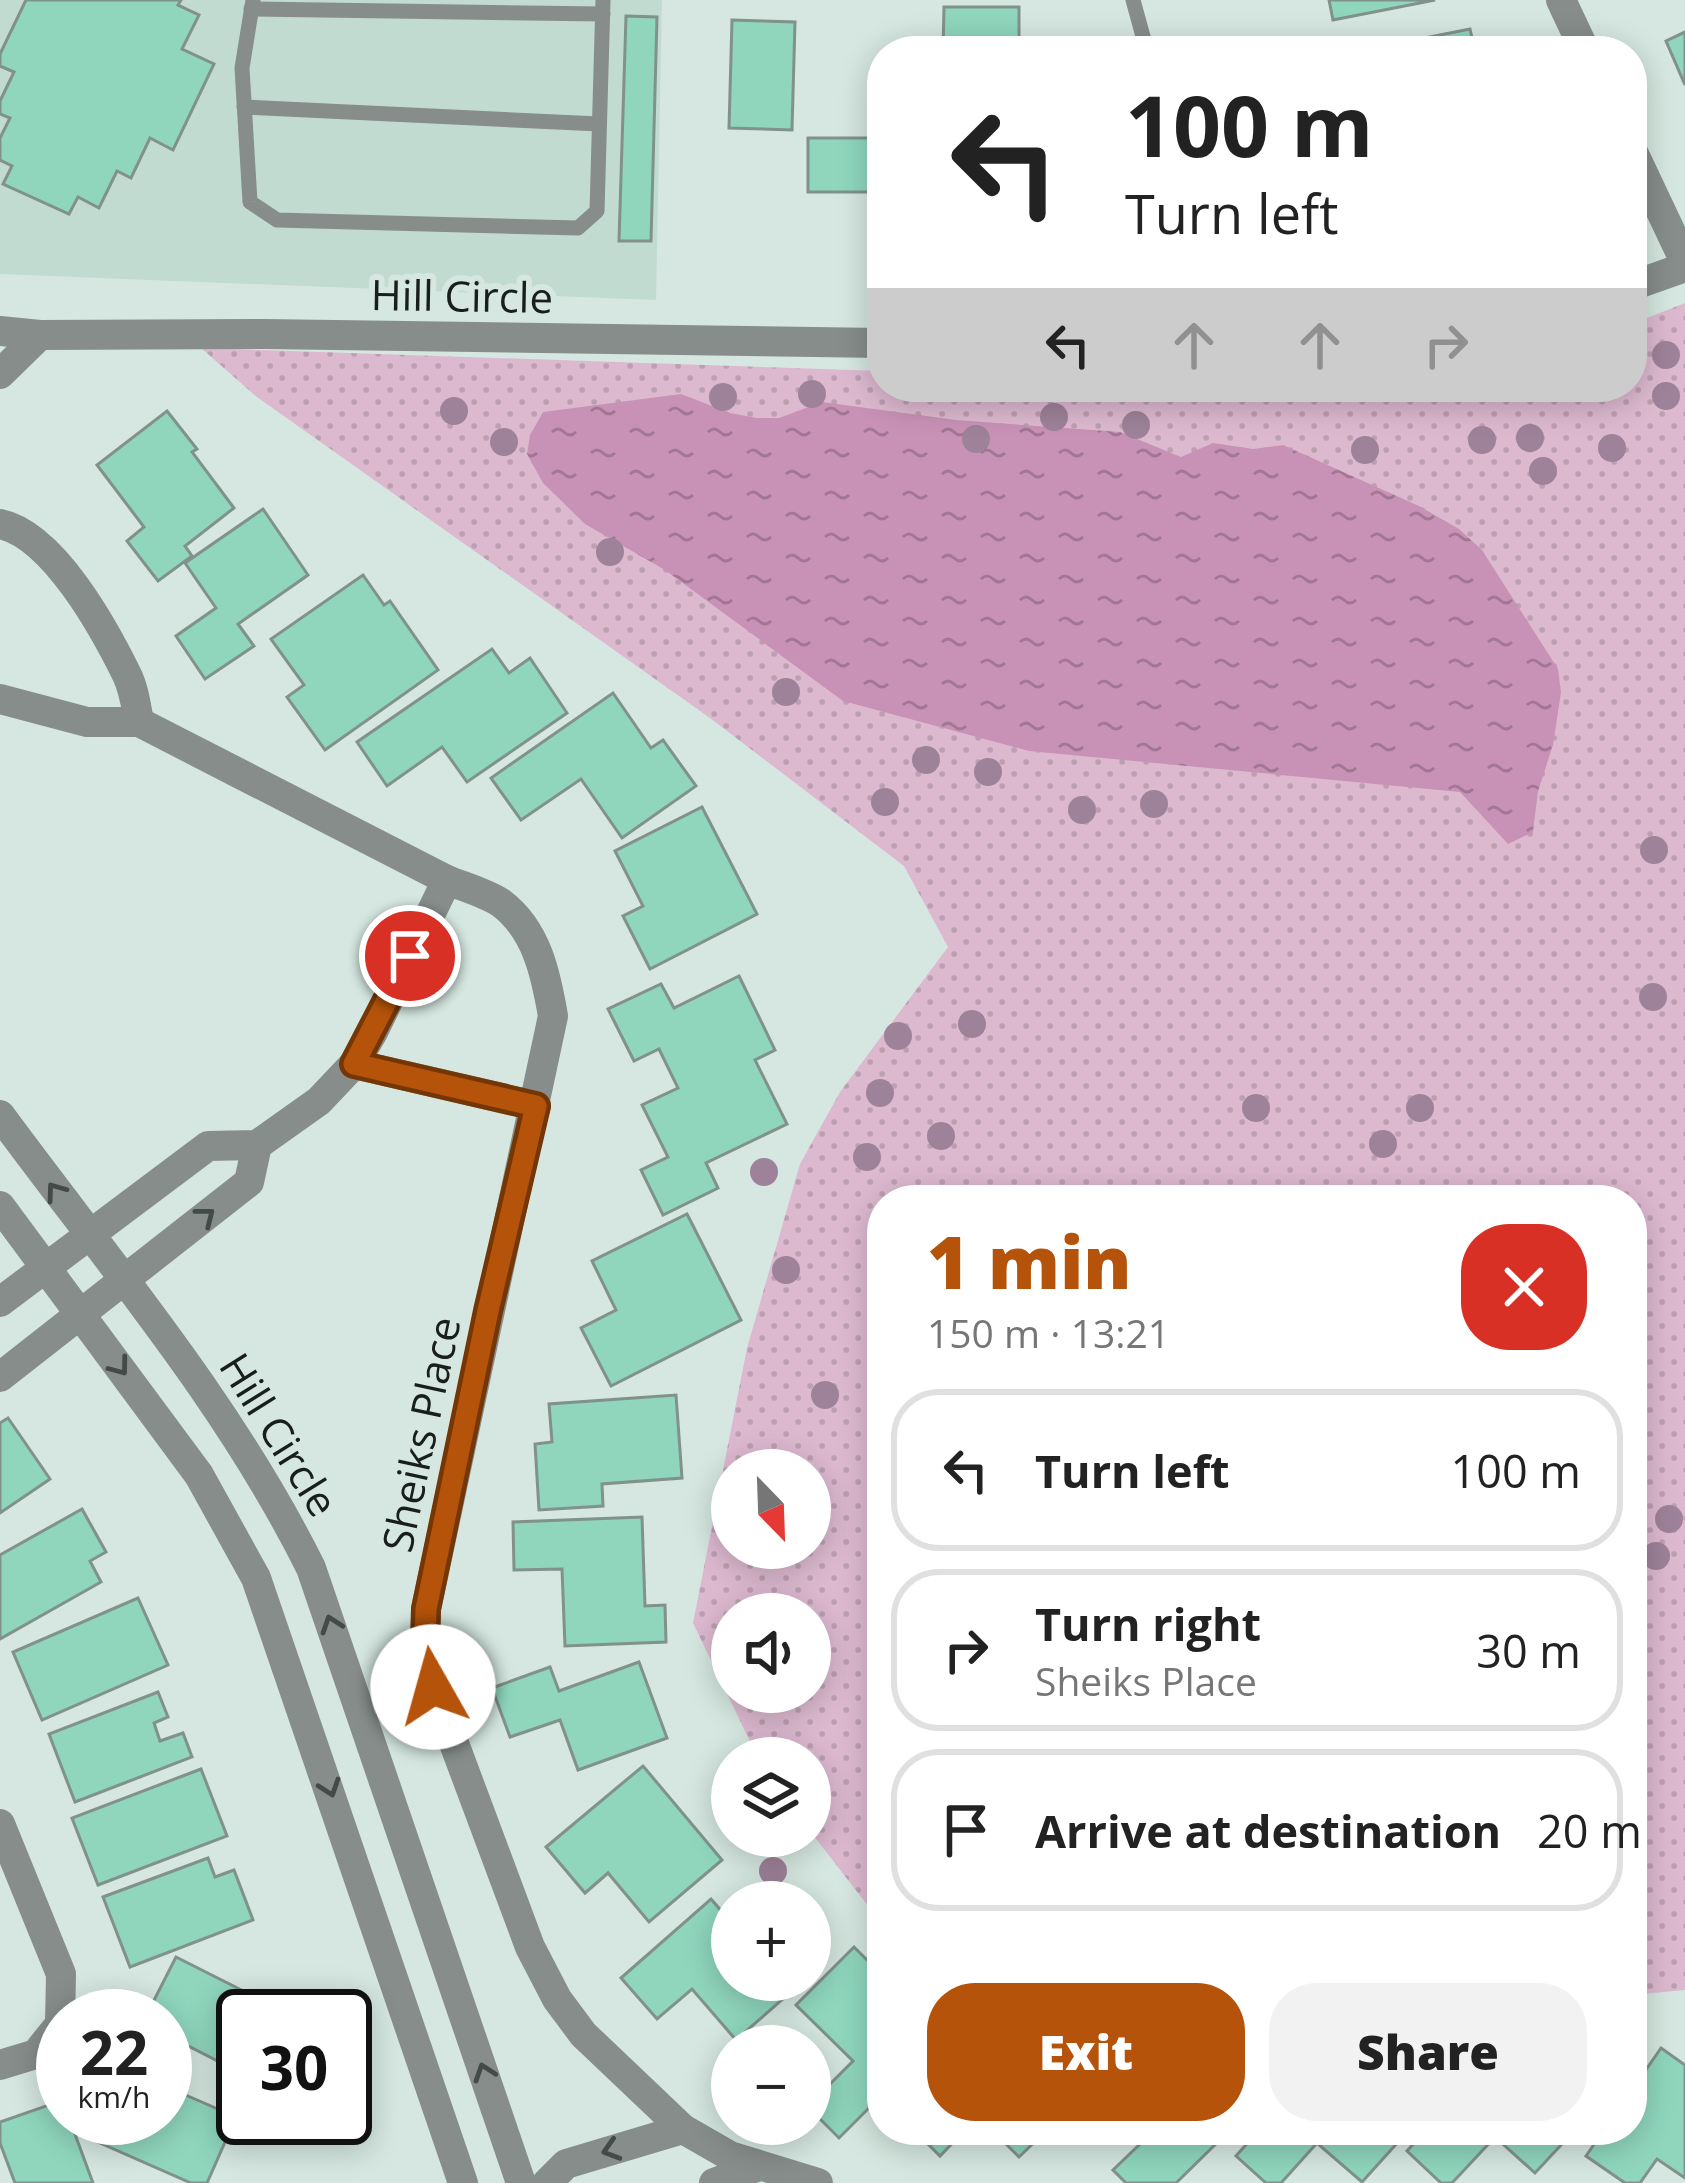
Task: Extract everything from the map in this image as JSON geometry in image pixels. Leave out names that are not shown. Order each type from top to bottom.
[{"type":"street","points":[[1561,0],[1578,36]]},
{"type":"street","points":[[1647,182],[1685,264],[1647,280]]},
{"type":"street","name":"Hill Circle","points":[[0,331],[867,343]]},
{"type":"street","points":[[0,374],[40,335]]},
{"type":"street","points":[[0,524],[34,539],[62,566],[129,678],[139,722]]},
{"type":"street","name":"Sheiks Place","points":[[0,699],[86,722],[139,722],[500,903],[528,934],[545,971],[553,1016],[426,1609],[425,1647],[433,1687],[530,1947],[557,1999],[583,2034],[682,2129],[730,2156],[818,2183]]},
{"type":"street","points":[[0,1302],[208,1146],[257,1145],[319,1101],[354,1064],[447,880]]},
{"type":"street","points":[[354,1064],[536,1106]]},
{"type":"street","name":"Hill Circle","points":[[0,1115],[204,1384],[283,1511],[311,1568],[521,2183]]},
{"type":"street","points":[[0,1377],[249,1182],[257,1145]]},
{"type":"street","points":[[0,1206],[199,1475],[256,1578],[463,2183]]},
{"type":"street","points":[[0,1824],[62,1974],[60,2024],[36,2054],[0,2065]]},
{"type":"street","points":[[547,2183],[566,2164],[682,2129]]},
{"type":"street","points":[[714,2183],[759,2166]]},
{"type":"lane","points":[[1133,0],[1143,36]]},
{"type":"lane","points":[[252,4],[603,7],[597,211],[578,228],[277,220],[250,202],[242,68],[252,4]]},
{"type":"lane","points":[[244,107],[599,124]]},
{"type":"shaded area","points":[[0,0],[662,0],[656,300],[0,274]]},
{"type":"shaded area","points":[[1685,303],[1685,1990],[1647,1994],[1647,1185],[867,1185],[867,1905],[830,1857],[831,1737],[748,1737],[736,1713],[831,1713],[831,1593],[711,1593],[711,1660],[693,1623],[711,1531],[711,1569],[831,1569],[831,1449],[727,1449],[747,1348],[800,1164],[840,1092],[948,947],[904,866],[710,718],[257,397],[201,348],[867,370],[867,402],[1647,402],[1647,318]]},
{"type":"water","points":[[681,394],[757,418],[779,418],[822,402],[956,420],[1120,432],[1181,457],[1213,443],[1253,449],[1283,445],[1419,506],[1459,529],[1482,550],[1558,669],[1561,692],[1553,745],[1538,791],[1533,832],[1508,844],[1460,792],[1029,751],[843,701],[665,570],[585,524],[543,483],[527,454],[530,435],[543,412]]},
{"type":"building","points":[[26,0],[181,0],[178,5],[199,15],[182,49],[214,64],[173,150],[150,138],[131,178],[117,171],[99,208],[78,197],[69,214],[3,184],[12,166],[0,160],[0,138],[10,118],[0,114],[0,101],[14,72],[0,66],[0,54]]},
{"type":"building","points":[[1329,0],[1435,0],[1333,20]]},
{"type":"building","points":[[944,7],[1019,7],[1019,36],[943,36]]},
{"type":"building","points":[[626,16],[657,17],[651,241],[619,241]]},
{"type":"building","points":[[732,20],[795,22],[792,130],[729,128]]},
{"type":"building","points":[[1470,29],[1472,36],[1435,36]]},
{"type":"building","points":[[1685,32],[1685,85],[1666,41]]},
{"type":"building","points":[[808,138],[867,138],[867,192],[808,192]]},
{"type":"building","points":[[167,411],[234,508],[185,546],[192,556],[158,581],[127,541],[144,527],[97,465]]},
{"type":"building","points":[[263,509],[308,575],[238,624],[254,646],[205,679],[176,636],[216,608],[185,563]]},
{"type":"building","points":[[363,575],[384,605],[390,601],[438,670],[325,750],[287,697],[304,685],[271,639]]},
{"type":"building","points":[[492,649],[509,673],[530,658],[567,713],[467,782],[442,747],[387,786],[357,742]]},
{"type":"building","points":[[613,693],[651,748],[663,740],[696,786],[622,838],[581,779],[521,820],[491,778]]},
{"type":"building","points":[[702,807],[757,914],[650,969],[623,916],[643,906],[615,851]]},
{"type":"building","points":[[739,976],[775,1050],[755,1060],[787,1124],[706,1163],[718,1188],[663,1215],[641,1170],[668,1157],[642,1105],[678,1088],[659,1049],[634,1061],[608,1009],[661,984],[674,1008]]},
{"type":"building","points":[[687,1214],[741,1320],[611,1386],[581,1328],[616,1310],[592,1261]]},
{"type":"building","points":[[676,1395],[682,1478],[602,1484],[603,1506],[539,1510],[535,1444],[552,1442],[549,1404]]},
{"type":"building","points":[[8,1418],[50,1479],[0,1513],[0,1423]]},
{"type":"building","points":[[82,1509],[106,1552],[90,1561],[101,1582],[0,1639],[0,1555]]},
{"type":"building","points":[[642,1517],[645,1606],[665,1605],[666,1642],[565,1646],[562,1569],[514,1570],[513,1522]]},
{"type":"building","points":[[138,1598],[168,1665],[42,1720],[13,1652]]},
{"type":"building","points":[[639,1662],[667,1738],[578,1770],[560,1720],[510,1737],[492,1688],[550,1667],[559,1691]]},
{"type":"building","points":[[158,1692],[168,1717],[154,1723],[160,1741],[183,1733],[192,1757],[75,1802],[49,1734]]},
{"type":"building","points":[[643,1766],[711,1847],[711,1857],[722,1860],[649,1922],[608,1873],[585,1893],[546,1847]]},
{"type":"building","points":[[201,1769],[227,1836],[98,1885],[72,1818]]},
{"type":"building","points":[[208,1858],[215,1877],[234,1870],[253,1920],[130,1967],[103,1897]]},
{"type":"building","points":[[711,1899],[711,2001],[781,2001],[753,2025],[723,2025],[692,1989],[657,2019],[621,1978]]},
{"type":"building","points":[[854,1947],[867,1960],[867,2110],[839,2138],[831,2130],[831,2083],[853,2061],[831,2039],[831,2025],[816,2025],[796,2005],[831,2001],[831,1970]]},
{"type":"building","points":[[176,1957],[239,1989],[216,1989],[216,2060],[192,2048],[192,1989],[160,1989]]},
{"type":"building","points":[[1661,2048],[1685,2065],[1685,2178],[1657,2159],[1640,2183],[1625,2183],[1586,2156],[1594,2145],[1647,2145],[1647,2068]]},
{"type":"building","points":[[192,2098],[216,2108],[216,2145],[224,2145],[207,2183],[191,2183],[105,2145],[192,2145]]},
{"type":"building","points":[[36,2109],[36,2145],[79,2145],[93,2183],[15,2183],[0,2143],[0,2122]]},
{"type":"building","points":[[929,2145],[951,2145],[940,2156]]},
{"type":"building","points":[[1007,2145],[1031,2145],[1019,2157]]},
{"type":"building","points":[[1139,2145],[1215,2145],[1176,2183],[1126,2183],[1113,2170]]},
{"type":"building","points":[[1246,2145],[1315,2145],[1281,2183],[1266,2183],[1236,2156]]},
{"type":"building","points":[[1319,2145],[1395,2145],[1362,2182]]},
{"type":"building","points":[[1412,2145],[1488,2145],[1452,2183],[1441,2183],[1407,2151]]},
{"type":"building","points":[[1504,2145],[1561,2145],[1535,2173]]},
{"type":"route","points":[[410,956],[354,1064],[536,1106],[426,1609],[425,1647],[433,1687]]}]
